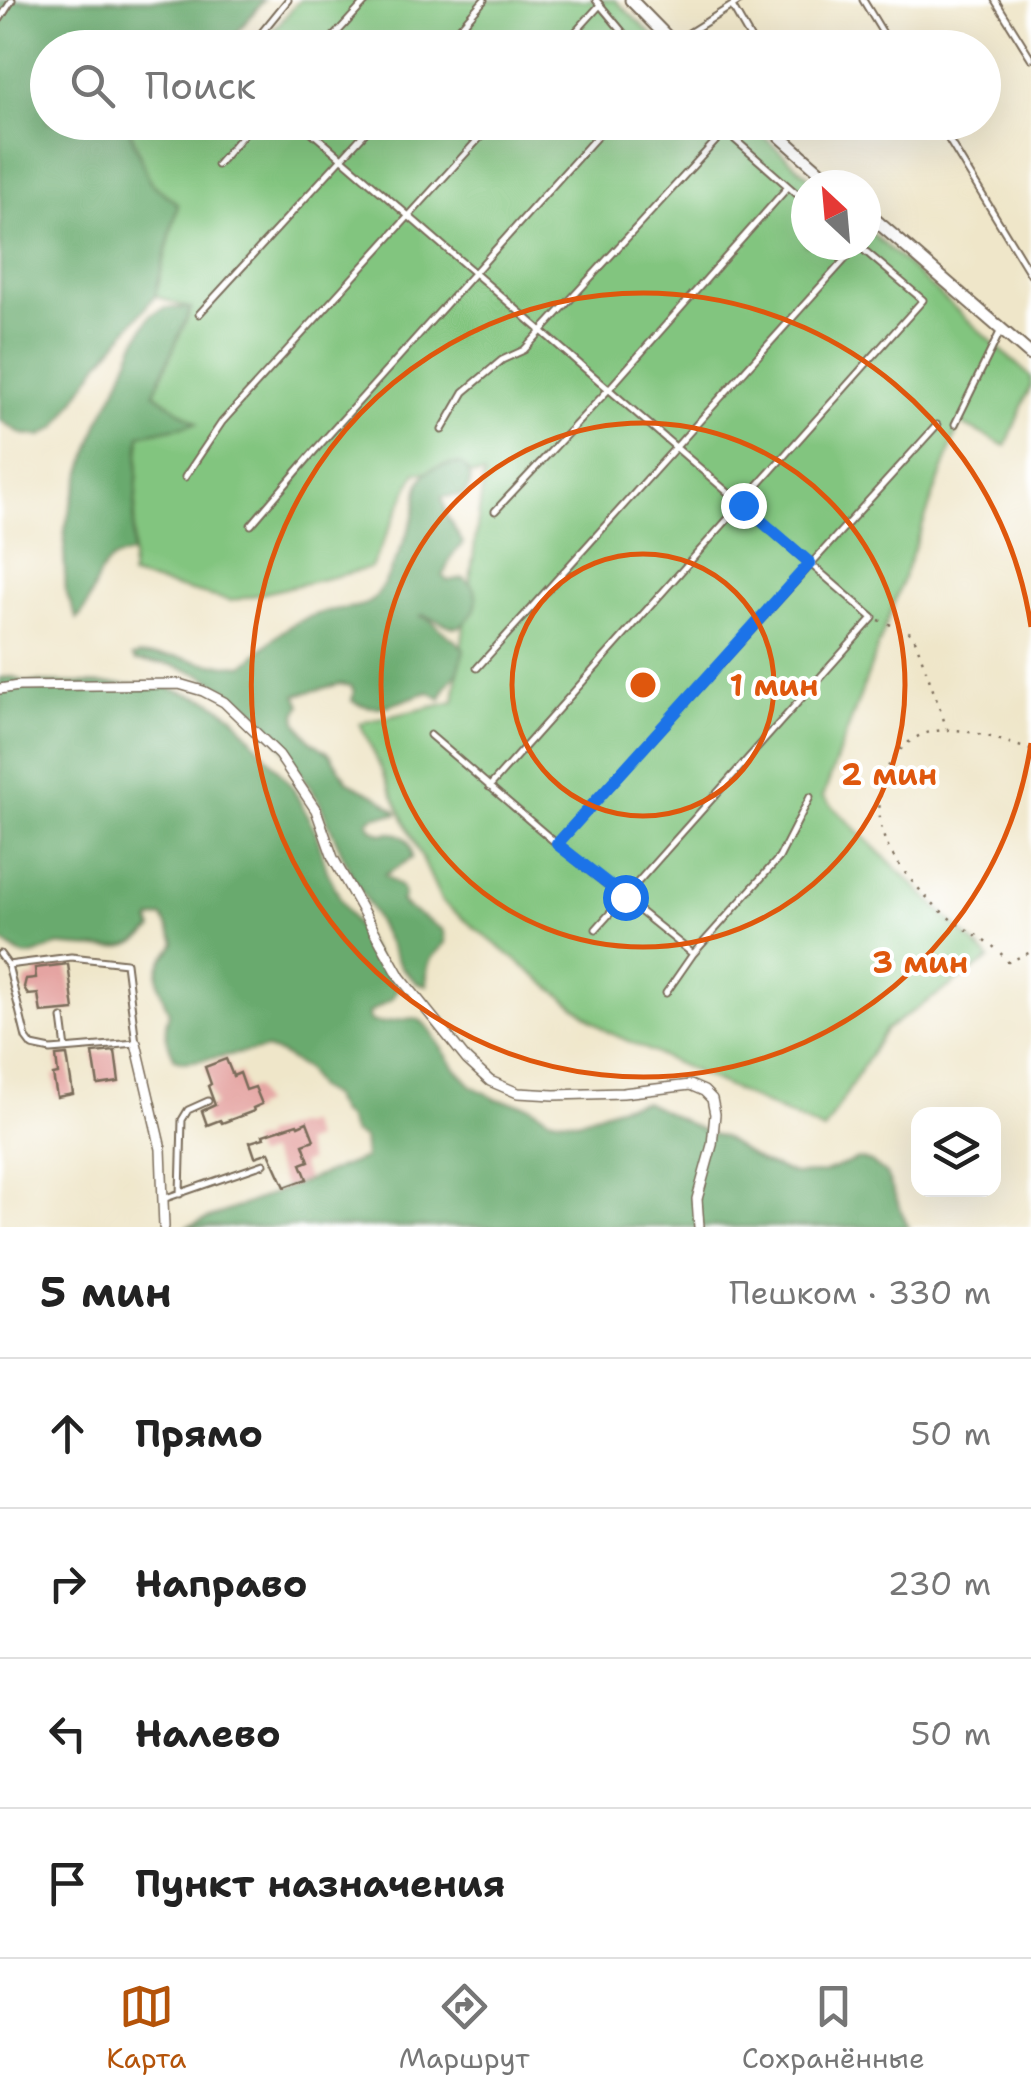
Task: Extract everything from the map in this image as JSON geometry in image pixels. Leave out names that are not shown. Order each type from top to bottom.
[{"type":"street","points":[[630,0],[661,30]]},
{"type":"street","points":[[785,140],[819,170]]},
{"type":"street","points":[[881,225],[1031,355]]},
{"type":"street","points":[[0,689],[179,684],[224,702],[279,755],[316,810],[333,858],[400,976],[467,1060],[490,1081],[518,1093],[554,1095],[623,1093],[690,1085],[712,1099],[712,1145],[697,1199],[699,1227]]},
{"type":"street","points":[[136,1043],[162,1149],[164,1227]]},
{"type":"lane","points":[[0,20],[12,0]]},
{"type":"lane","points":[[264,30],[288,0]]},
{"type":"lane","points":[[340,30],[367,0]]},
{"type":"lane","points":[[458,30],[484,0]]},
{"type":"lane","points":[[863,0],[881,30]]},
{"type":"lane","points":[[995,0],[1031,58]]},
{"type":"lane","points":[[576,30],[598,2],[621,30]]},
{"type":"lane","points":[[697,30],[737,2],[749,30]]},
{"type":"lane","points":[[217,164],[238,140]]},
{"type":"lane","points":[[320,140],[873,618],[596,929]]},
{"type":"lane","points":[[199,314],[359,140]]},
{"type":"lane","points":[[185,477],[222,422],[478,140]]},
{"type":"lane","points":[[251,525],[594,140]]},
{"type":"lane","points":[[442,430],[464,392],[502,360],[524,350],[717,140]]},
{"type":"lane","points":[[735,140],[791,190]]},
{"type":"lane","points":[[949,140],[1031,275]]},
{"type":"lane","points":[[495,511],[788,187]]},
{"type":"lane","points":[[478,668],[858,245],[923,300],[490,787]]},
{"type":"lane","points":[[955,424],[1001,329]]},
{"type":"lane","points":[[557,844],[937,425]]},
{"type":"lane","points":[[430,734],[693,954]]},
{"type":"lane","points":[[666,993],[693,954],[779,858],[810,798]]},
{"type":"lane","points":[[0,954],[8,965],[26,1038],[32,1046],[66,1049],[136,1043],[126,963],[71,957],[8,965]]},
{"type":"lane","points":[[62,1018],[66,1049]]},
{"type":"lane","points":[[180,1194],[182,1120],[188,1110],[208,1100]]},
{"type":"lane","points":[[163,1200],[264,1164]]},
{"type":"path","points":[[873,618],[913,634],[947,728]]},
{"type":"path","points":[[1031,750],[966,730],[926,732],[894,756],[880,796],[880,817],[887,844],[909,878],[951,919],[1001,952],[1008,962],[1031,952]]},
{"type":"green space","points":[[0,0],[264,0],[239,30],[30,30],[30,140],[134,140],[150,182],[178,204],[155,296],[99,364],[57,427],[41,436],[22,434],[0,420]]},
{"type":"green space","points":[[300,0],[615,0],[647,30],[274,30]]},
{"type":"green space","points":[[134,140],[767,140],[801,170],[791,170],[791,260],[881,260],[881,242],[1031,377],[1006,446],[960,423],[823,797],[990,959],[885,1030],[824,1131],[606,1031],[442,902],[360,723],[454,702],[484,475],[416,472],[371,568],[231,601],[131,576],[140,434],[195,422],[154,393],[191,309],[155,296],[178,205],[150,182]]},
{"type":"green space","points":[[165,308],[191,308],[154,393],[197,423],[140,435],[132,553],[108,563],[77,619],[66,593],[65,530],[71,504],[99,422],[137,339],[151,315]]},
{"type":"green space","points":[[460,464],[469,474],[467,491],[464,495],[442,497],[447,516],[463,543],[451,557],[443,576],[447,581],[464,578],[473,587],[476,603],[472,614],[459,627],[421,616],[464,650],[458,672],[441,699],[429,692],[373,707],[352,701],[351,686],[340,684],[296,695],[301,705],[297,722],[310,740],[330,754],[348,782],[377,796],[397,812],[368,821],[381,834],[394,833],[407,841],[412,858],[385,875],[401,887],[405,906],[443,930],[444,944],[429,962],[427,985],[417,983],[400,966],[355,883],[318,799],[262,716],[200,674],[168,664],[136,661],[133,657],[178,657],[243,666],[295,623],[367,603],[381,589],[396,559],[413,519],[425,475],[437,467]]},
{"type":"green space","points":[[13,677],[24,682],[159,685],[209,700],[233,716],[292,787],[316,832],[327,871],[341,900],[398,989],[393,998],[369,1013],[370,1021],[420,1020],[472,1086],[496,1099],[530,1106],[549,1118],[577,1121],[645,1102],[722,1137],[761,1162],[794,1174],[822,1173],[858,1159],[871,1162],[886,1174],[908,1227],[186,1227],[365,1158],[363,1138],[353,1133],[331,1096],[317,1088],[306,1070],[281,1054],[266,1049],[194,1061],[175,1059],[166,1036],[169,1013],[158,982],[161,963],[175,942],[163,917],[152,919],[153,929],[136,942],[119,947],[56,946],[27,956],[0,940],[0,678]]},
{"type":"building","points":[[68,964],[74,1010],[41,1013],[38,994],[28,995],[24,987],[26,979],[36,978],[35,968]]},
{"type":"building","points":[[115,1051],[119,1082],[98,1085],[93,1053]]},
{"type":"building","points":[[67,1055],[73,1094],[57,1097],[53,1075],[58,1074],[56,1056]]},
{"type":"building","points":[[226,1059],[233,1076],[240,1073],[246,1090],[255,1087],[262,1104],[254,1111],[207,1125],[202,1111],[215,1105],[205,1067]]},
{"type":"building","points":[[307,1122],[314,1140],[303,1144],[309,1161],[301,1164],[307,1179],[285,1187],[269,1152],[255,1157],[250,1142]]},
{"type":"route","points":[[625,897],[557,844],[810,563],[743,505]]}]
